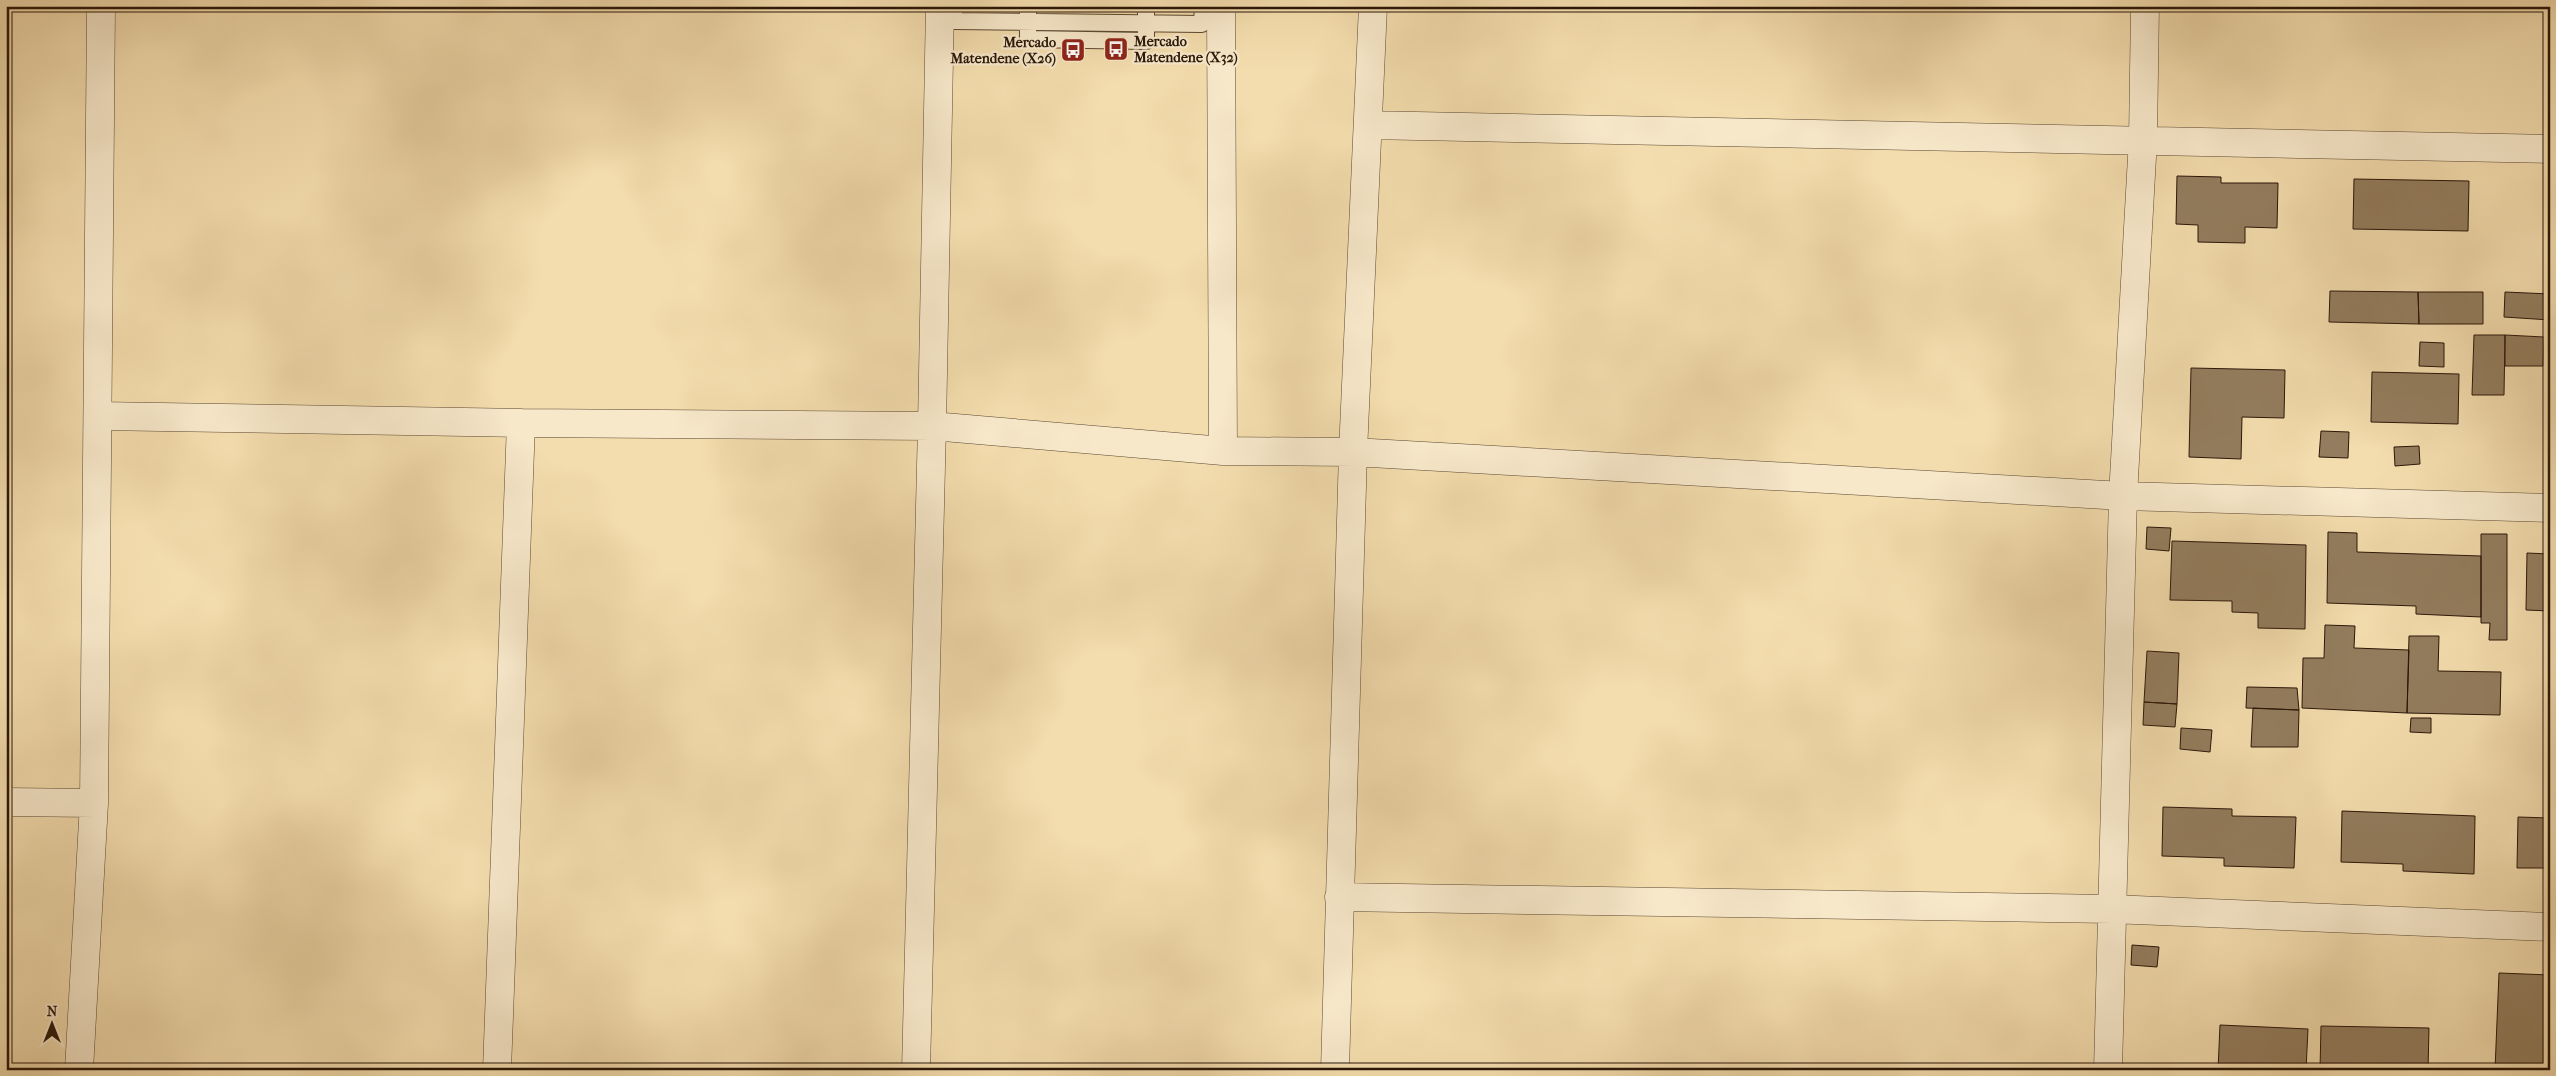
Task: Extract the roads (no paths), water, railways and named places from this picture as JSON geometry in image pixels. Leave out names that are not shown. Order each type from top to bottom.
[{"type":"street","points":[[79,1070],[94,803],[101,6]]},
{"type":"street","points":[[916,1070],[940,6]]},
{"type":"street","points":[[1221,6],[1222,452]]},
{"type":"street","points":[[1335,1070],[1354,452],[1374,6]]},
{"type":"street","points":[[2108,1070],[2123,496],[2142,139],[2145,6]]},
{"type":"street","points":[[1368,125],[2550,148]]},
{"type":"street","points":[[98,416],[521,423],[932,426],[1222,452],[1354,452],[2123,496],[2550,508]]},
{"type":"street","points":[[497,1070],[521,423]]},
{"type":"street","points":[[6,802],[94,803]]},
{"type":"street","points":[[1339,897],[2112,909],[2550,927]]},
{"type":"lane","points":[[954,6],[954,21],[1028,14],[1146,23],[1202,24],[1202,6]]},
{"type":"lane","points":[[1146,6],[1146,23]]},
{"type":"place","name":"Mercado Matendene (X32)","points":[[1116,49]]},
{"type":"place","name":"Mercado Matendene (X26)","points":[[1073,50]]}]
